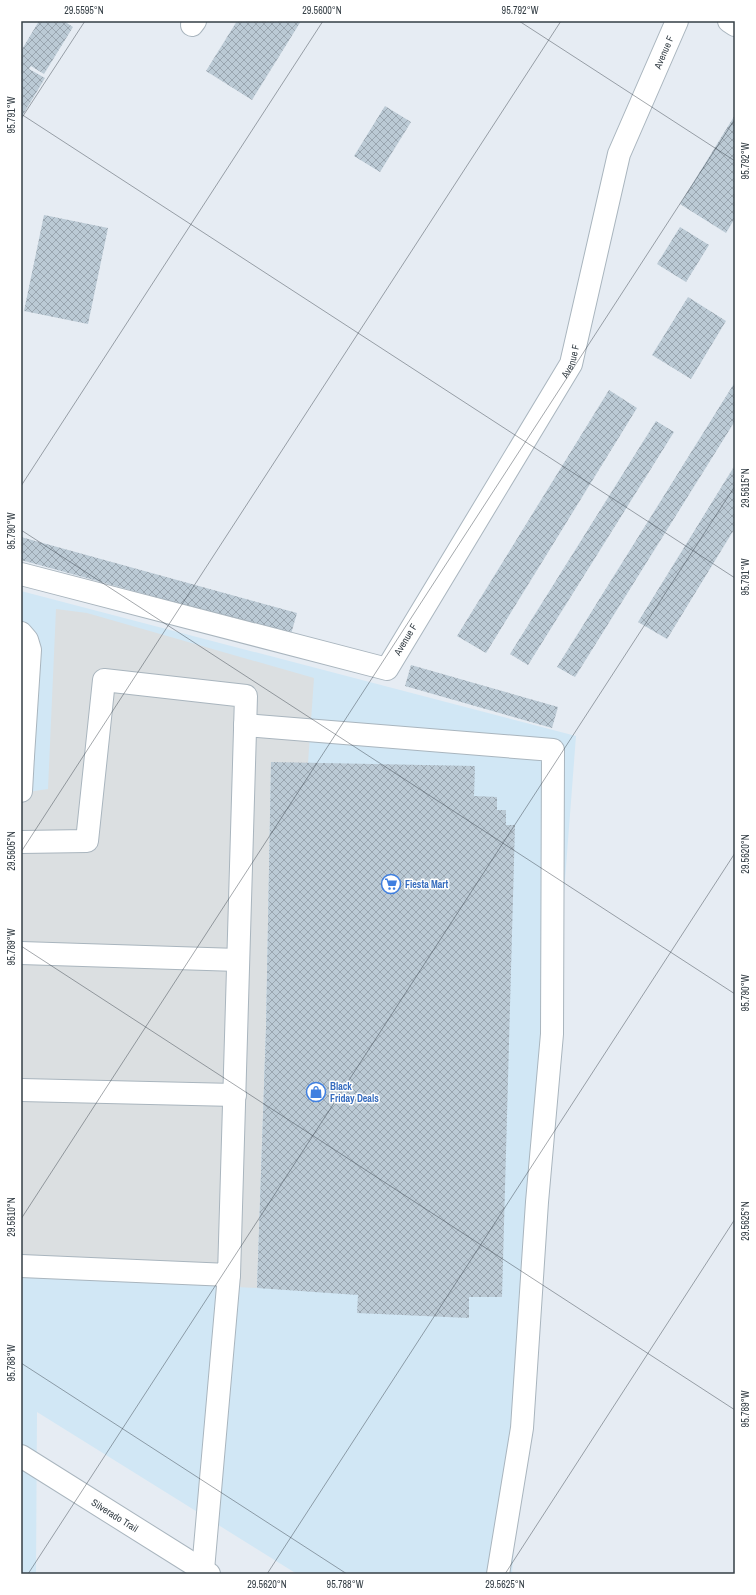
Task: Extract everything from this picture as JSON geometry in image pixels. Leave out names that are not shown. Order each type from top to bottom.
[{"type":"street","name":"Avenue F","points":[[21,574],[387,669],[571,364],[619,154],[677,21]]},
{"type":"street","points":[[729,21],[735,25]]},
{"type":"street","points":[[21,633],[27,640],[30,650],[22,756],[21,791]]},
{"type":"street","points":[[21,842],[87,841],[104,680],[246,696],[229,1275],[206,1572]]},
{"type":"street","points":[[245,725],[553,750],[552,1034],[537,1210],[522,1428],[498,1574]]},
{"type":"street","points":[[21,953],[238,960]]},
{"type":"street","points":[[21,1090],[234,1095]]},
{"type":"street","points":[[21,1266],[229,1275]]},
{"type":"street","name":"Silverado Trail","points":[[21,1456],[206,1572]]},
{"type":"shaded area","points":[[21,591],[576,736],[512,1574],[297,1574],[37,1412],[36,1574],[21,1574]]},
{"type":"shaded area","points":[[56,609],[87,613],[314,678],[308,763],[271,763],[266,1028],[257,1288],[21,1276],[21,793],[48,789]]},
{"type":"building","points":[[39,21],[64,21],[73,27],[44,74],[31,66],[29,69],[45,78],[21,118],[21,51]]},
{"type":"building","points":[[237,21],[301,21],[252,100],[206,71]]},
{"type":"building","points":[[385,106],[411,122],[380,172],[354,156]]},
{"type":"building","points":[[735,115],[735,218],[726,233],[680,204]]},
{"type":"building","points":[[44,215],[108,228],[88,324],[24,311]]},
{"type":"building","points":[[680,227],[709,245],[686,282],[657,264]]},
{"type":"building","points":[[688,297],[726,321],[691,379],[652,355]]},
{"type":"building","points":[[735,382],[735,421],[575,677],[557,667]]},
{"type":"building","points":[[609,390],[637,408],[486,653],[457,636]]},
{"type":"building","points":[[656,421],[674,432],[528,665],[510,654]]},
{"type":"building","points":[[735,465],[735,528],[667,639],[638,622]]},
{"type":"building","points":[[21,537],[297,613],[291,634],[21,560]]},
{"type":"building","points":[[411,665],[558,707],[552,728],[405,686]]},
{"type":"building","points":[[271,762],[475,766],[474,796],[497,797],[497,810],[506,810],[506,825],[515,825],[502,1297],[469,1297],[469,1318],[357,1313],[358,1295],[257,1288],[266,1028]]},
{"type":"place","name":"Fiesta Mart","points":[[391,884]]},
{"type":"place","name":"Black Friday Deals","points":[[316,1092]]}]
